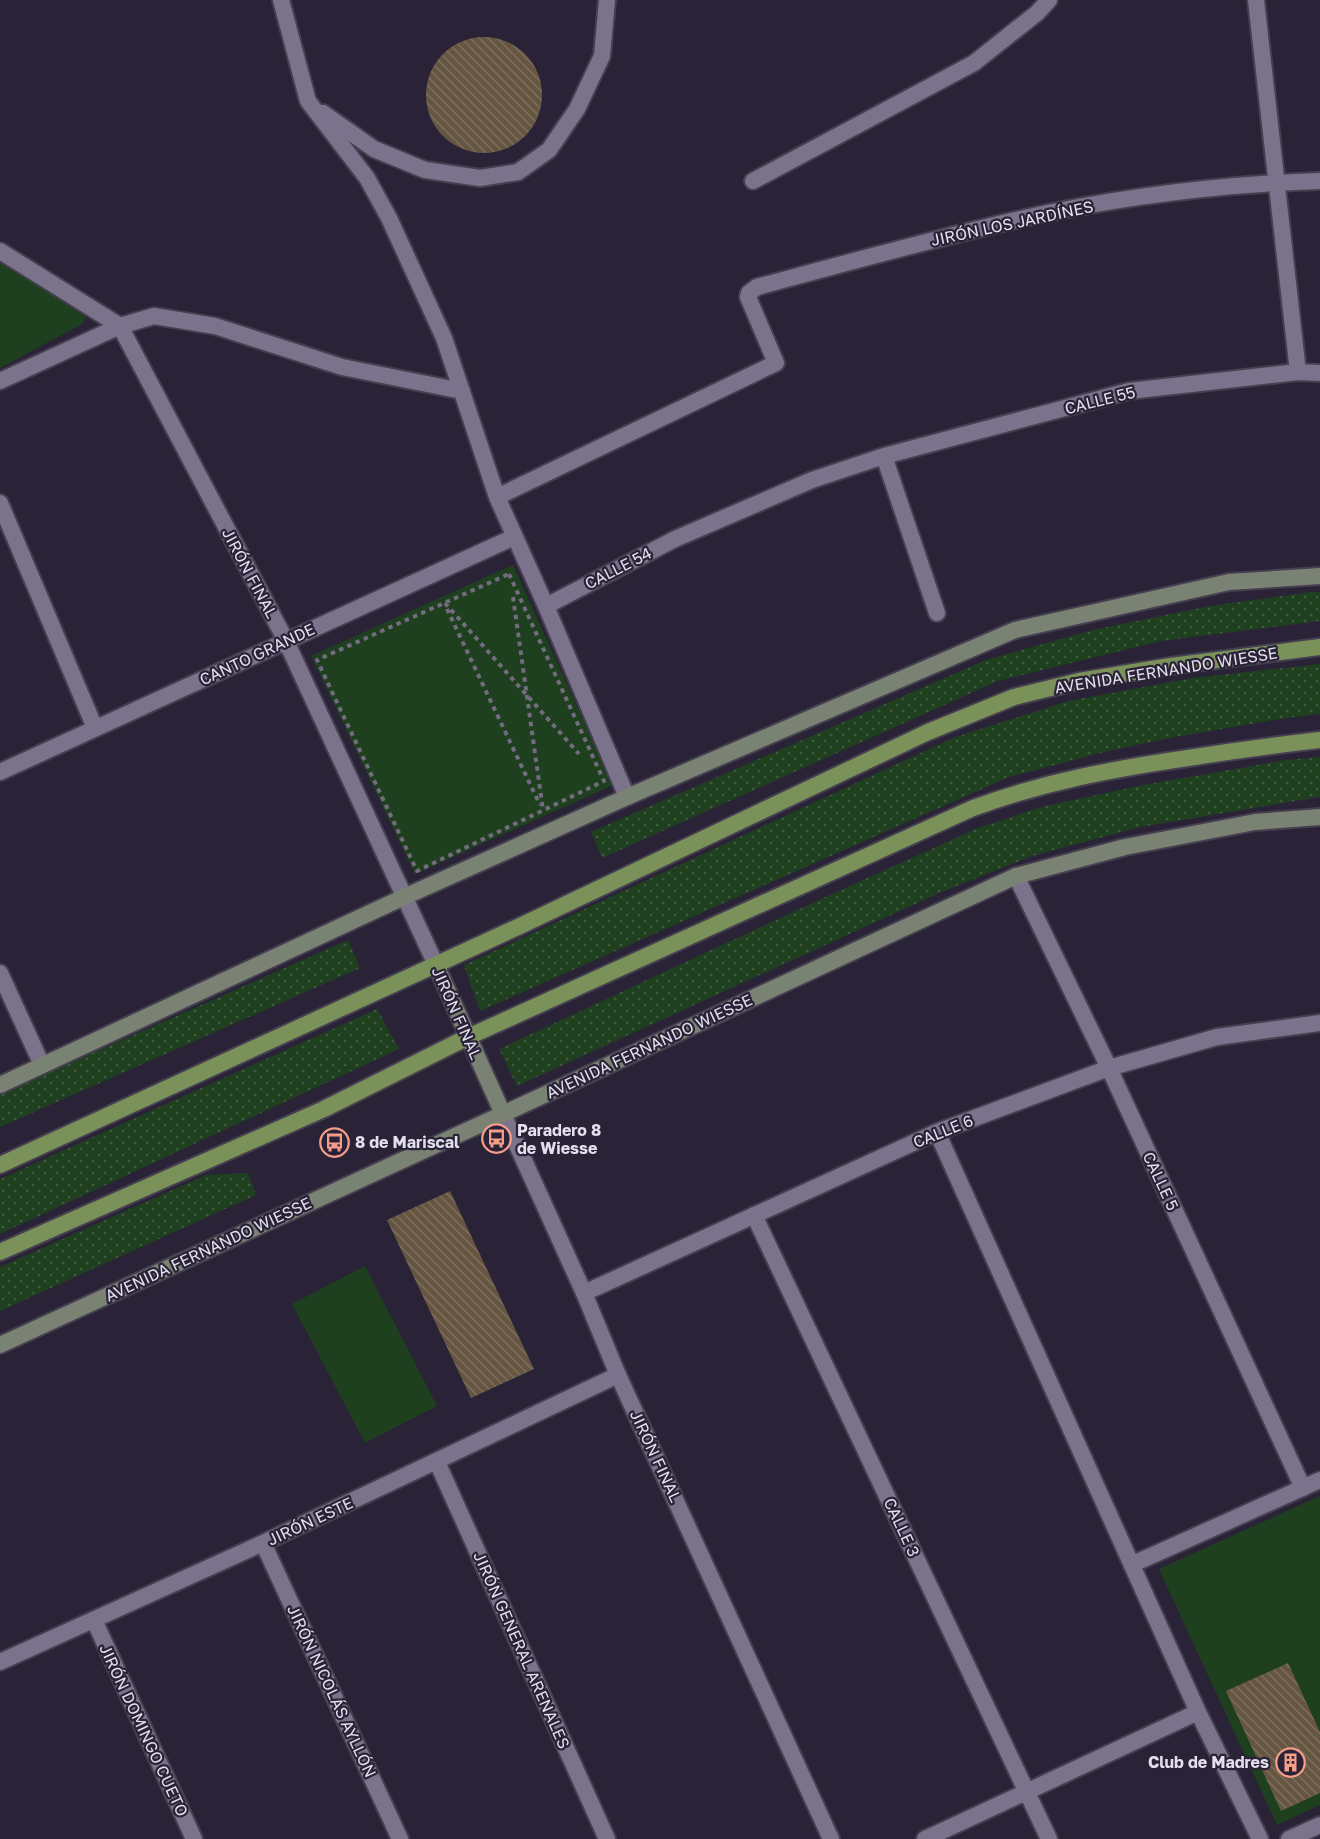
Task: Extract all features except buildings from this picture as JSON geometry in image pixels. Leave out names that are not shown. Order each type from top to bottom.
[{"type":"main road","points":[[0,1085],[404,897],[627,797],[1015,630],[1229,582],[1320,576]]},
{"type":"main road","name":"AVENIDA FERNANDO WIESSE","points":[[0,1165],[698,843],[928,732],[1014,697],[1079,681],[1170,666],[1320,647]]},
{"type":"main road","points":[[0,1252],[324,1109],[468,1037],[973,808],[1010,794],[1096,772],[1269,745],[1320,740]]},
{"type":"main road","name":"AVENIDA FERNANDO WIESSE","points":[[0,1345],[1016,876],[1125,847],[1255,822],[1320,817]]},
{"type":"main road","name":"JIRÓN FINAL","points":[[436,965],[503,1114]]},
{"type":"street","points":[[281,0],[308,101],[367,178],[389,218],[444,338],[497,497],[627,797]]},
{"type":"street","points":[[308,101],[374,149],[425,170],[480,178],[518,172],[549,150],[577,109],[602,56],[607,0]]},
{"type":"street","points":[[753,182],[974,63],[1049,0]]},
{"type":"street","points":[[1256,0],[1298,372]]},
{"type":"street","name":"JIRÓN LOS JARDÍNES","points":[[497,497],[776,363],[748,297],[757,286],[1001,224],[1089,206],[1172,192],[1320,181]]},
{"type":"street","points":[[0,251],[120,326]]},
{"type":"street","points":[[0,381],[120,326],[154,316],[215,326],[342,367],[462,391]]},
{"type":"street","name":"JIRÓN FINAL","points":[[120,326],[286,641],[436,965]]},
{"type":"street","name":"CALLE 55","points":[[884,456],[1130,391],[1298,372],[1320,373]]},
{"type":"street","points":[[884,456],[938,613]]},
{"type":"street","name":"CALLE 54","points":[[546,606],[675,539],[812,480],[884,456]]},
{"type":"street","points":[[0,503],[95,728]]},
{"type":"street","name":"CANTO GRANDE","points":[[0,772],[514,537]]},
{"type":"street","name":"CALLE 5","points":[[1016,876],[1109,1068],[1303,1488]]},
{"type":"street","points":[[0,973],[42,1065]]},
{"type":"street","name":"CALLE 6","points":[[584,1293],[937,1132],[1109,1068],[1217,1037],[1318,1027]]},
{"type":"street","name":"JIRÓN FINAL","points":[[503,1114],[584,1293],[618,1375],[831,1839]]},
{"type":"street","points":[[937,1132],[1198,1712],[1260,1839]]},
{"type":"street","name":"CALLE 3","points":[[754,1215],[1049,1839]]},
{"type":"street","name":"JIRÓN ESTE","points":[[0,1662],[437,1462],[618,1375]]},
{"type":"street","name":"JIRÓN GENERAL ARENALES","points":[[437,1462],[607,1839]]},
{"type":"street","points":[[1133,1564],[1320,1480]]},
{"type":"street","name":"JIRÓN NICOLÁS AYLLÓN","points":[[263,1542],[400,1839]]},
{"type":"street","name":"JIRÓN DOMINGO CUETO","points":[[94,1620],[194,1839]]},
{"type":"street","points":[[925,1839],[1198,1712]]},
{"type":"street","points":[[1289,1839],[1320,1825]]},
{"type":"path","points":[[445,603],[543,810],[509,574]]},
{"type":"path","points":[[317,660],[509,574]]},
{"type":"path","points":[[509,574],[604,781],[588,764]]},
{"type":"path","points":[[445,603],[581,755]]},
{"type":"green space","points":[[0,259],[86,317],[82,324],[0,368]]},
{"type":"green space","points":[[513,565],[613,785],[415,874],[311,656]]},
{"type":"green space","points":[[1320,592],[1320,621],[1161,641],[998,681],[602,858],[591,832],[986,660],[1097,629],[1210,606]]},
{"type":"green space","points":[[1320,664],[1320,714],[1175,737],[1108,751],[1009,777],[480,1011],[464,965],[953,738],[1068,701],[1193,678]]},
{"type":"green space","points":[[1320,757],[1320,797],[1140,827],[1032,856],[939,893],[517,1086],[499,1049],[978,828],[1041,807],[1143,785],[1286,760]]},
{"type":"green space","points":[[348,940],[360,968],[0,1127],[0,1094]]},
{"type":"green space","points":[[377,1009],[399,1049],[0,1234],[0,1179]]},
{"type":"green space","points":[[248,1173],[256,1195],[0,1311],[0,1267],[206,1175]]},
{"type":"green space","points":[[365,1266],[437,1406],[365,1443],[292,1304]]},
{"type":"green space","points":[[1320,1496],[1320,1805],[1277,1825],[1159,1569]]},
{"type":"place","name":"Paradero 8 de Wiesse","points":[[496,1139]]},
{"type":"place","name":"8 de Mariscal","points":[[334,1142]]},
{"type":"place","name":"Club de Madres","points":[[1290,1762]]}]
